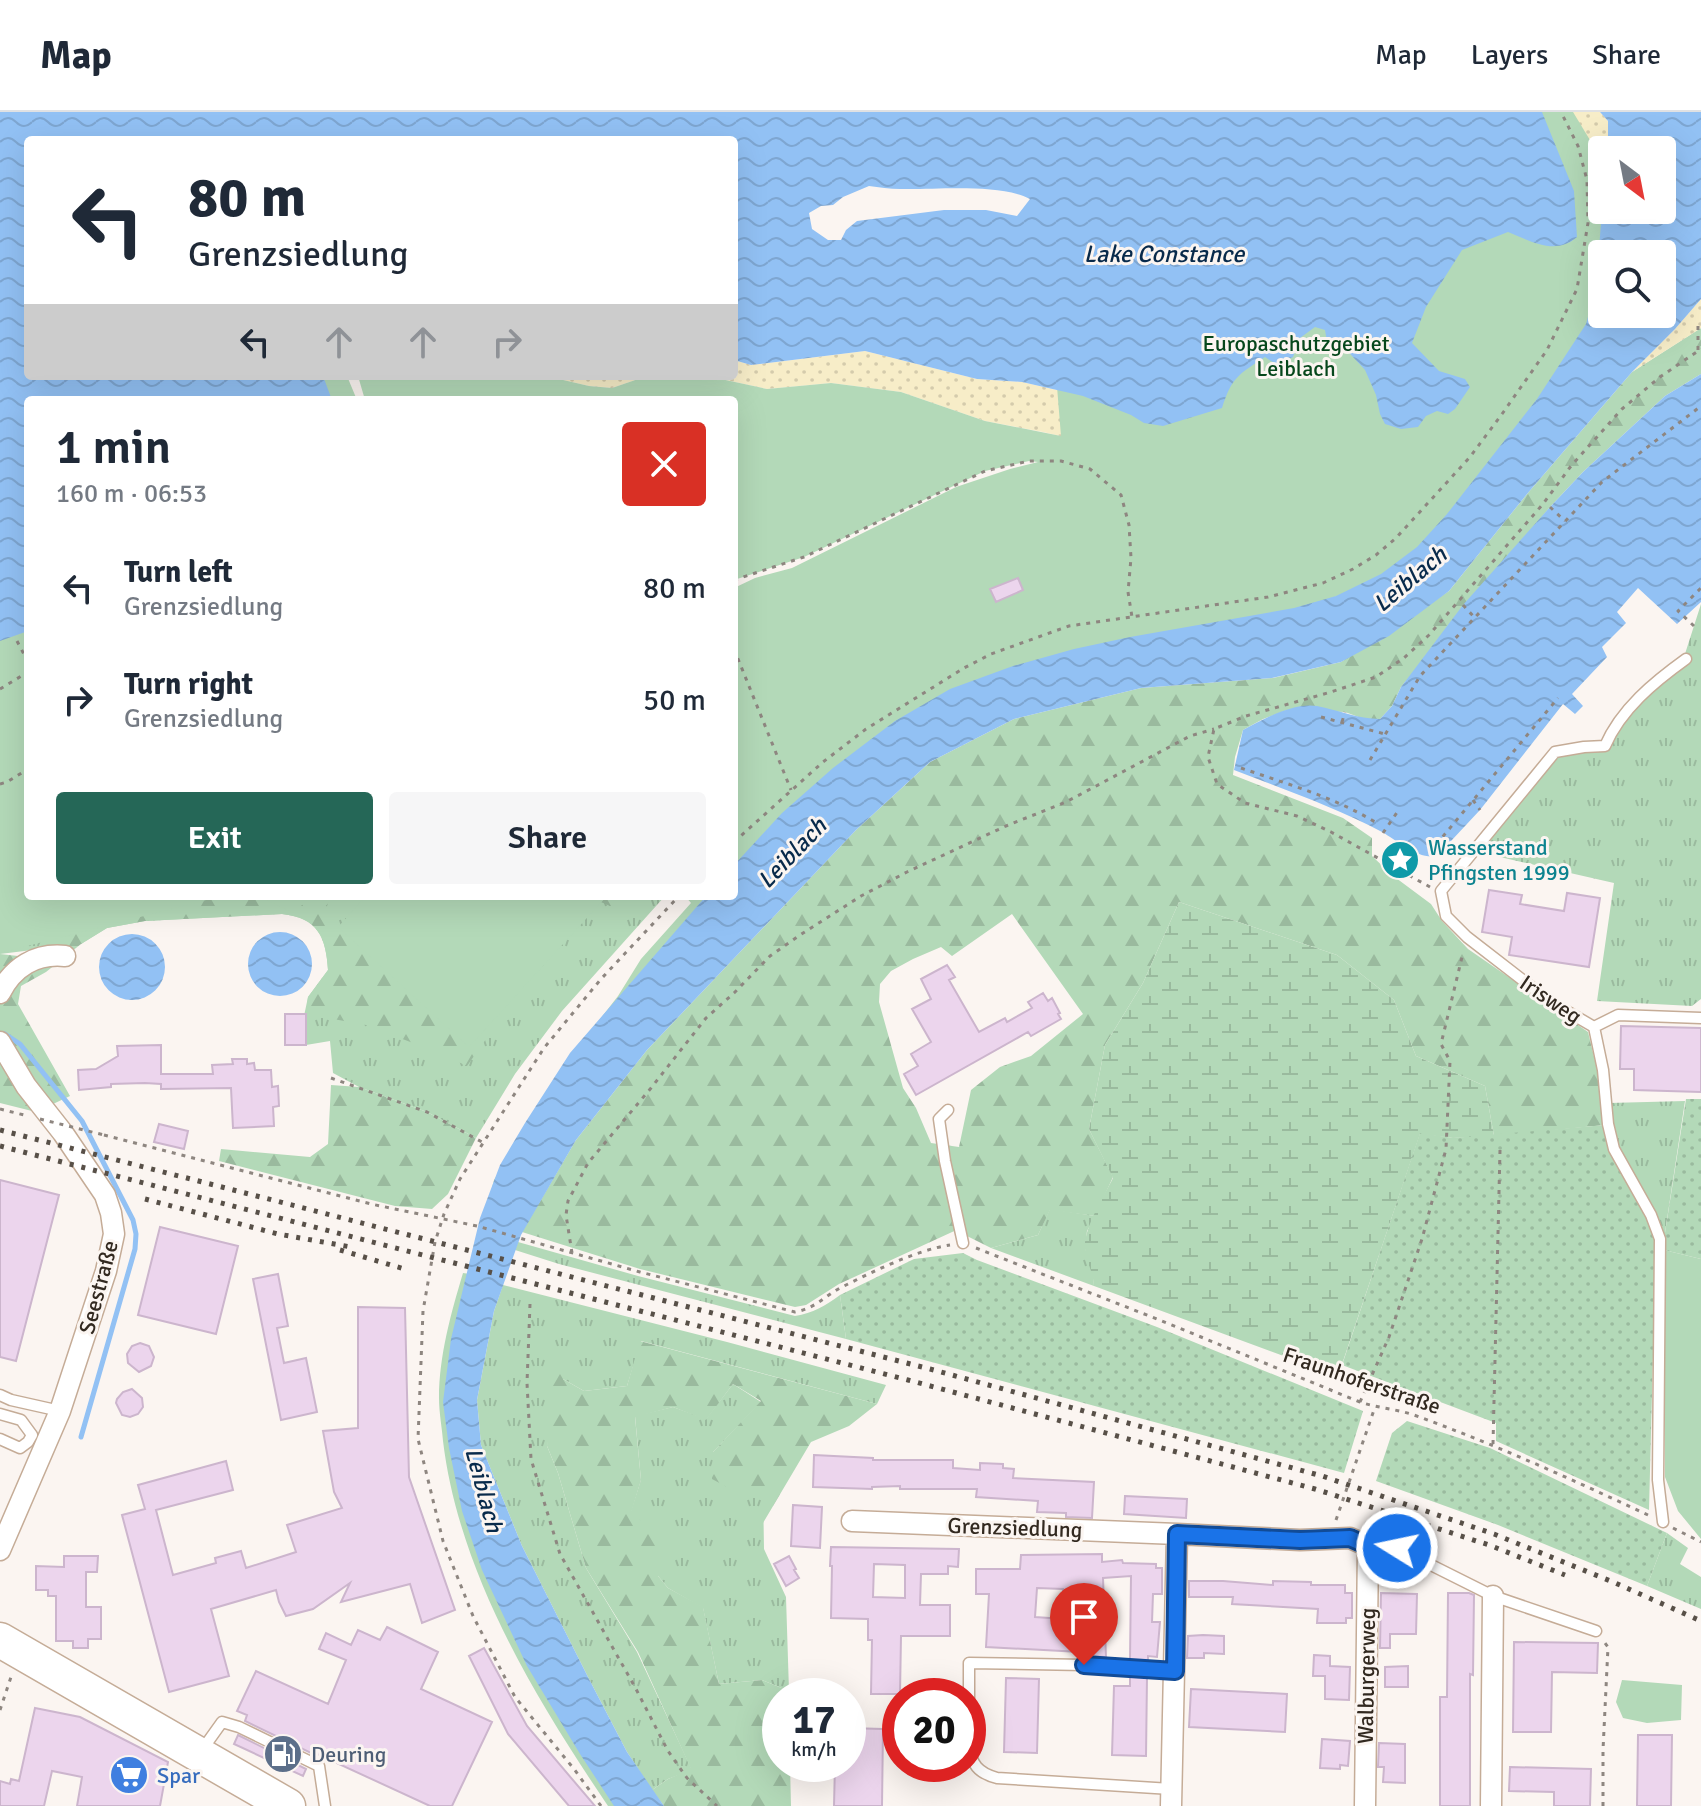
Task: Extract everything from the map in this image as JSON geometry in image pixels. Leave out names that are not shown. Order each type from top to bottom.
[{"type":"main road","points":[[10,1645],[288,1806]]},
{"type":"street","points":[[0,993],[18,968],[36,958],[65,956]]},
{"type":"street","name":"Seestraße","points":[[0,1042],[26,1086],[105,1195],[114,1234],[106,1271],[60,1411],[0,1550]]},
{"type":"street","name":"Grenzsiedlung","points":[[852,1521],[1300,1540],[1350,1538],[1368,1546]]},
{"type":"street","points":[[1171,1798],[1177,1534]]},
{"type":"street","name":"Walburgerweg","points":[[1365,1806],[1368,1546]]},
{"type":"street","points":[[1491,1806],[1493,1596]]},
{"type":"lane","points":[[1441,891],[1555,752],[1605,746],[1614,726],[1659,678],[1686,659]]},
{"type":"lane","name":"Irisweg","points":[[1441,891],[1446,916],[1467,937],[1551,1002],[1594,1027],[1614,1149],[1651,1215],[1660,1239],[1658,1480],[1663,1522]]},
{"type":"lane","points":[[1594,1027],[1618,1015],[1701,1018]]},
{"type":"lane","points":[[948,1110],[939,1119],[963,1243]]},
{"type":"lane","points":[[0,1395],[60,1411]]},
{"type":"lane","points":[[0,1414],[21,1420],[32,1435],[20,1448],[0,1439]]},
{"type":"lane","points":[[1368,1546],[1397,1548],[1493,1596],[1596,1631]]},
{"type":"lane","points":[[1171,1798],[997,1778],[980,1772],[970,1757],[969,1663],[1084,1665],[1175,1671]]},
{"type":"lane","points":[[199,1754],[222,1722],[239,1727],[319,1766],[325,1806]]},
{"type":"path","points":[[738,838],[866,729],[991,654],[1069,626],[1268,597],[1323,583],[1376,555],[1396,538],[1470,457],[1547,350],[1577,289],[1588,223],[1587,180],[1578,146],[1561,112]]},
{"type":"path","points":[[572,1253],[566,1215],[568,1201],[588,1163],[706,1018],[770,956],[861,896],[1006,826],[1066,802],[1190,736],[1376,677],[1404,658],[1429,635],[1622,409],[1699,350],[1698,320]]},
{"type":"path","points":[[1370,760],[1420,676],[1474,618],[1602,482],[1701,406]]},
{"type":"path","points":[[738,579],[804,557],[985,471],[1029,461],[1061,461],[1090,469],[1121,495],[1129,525],[1131,558],[1128,592],[1132,617]]},
{"type":"path","points":[[1550,507],[1565,521]]},
{"type":"path","points":[[1694,626],[1678,611],[1701,588]]},
{"type":"path","points":[[1463,605],[1474,618]]},
{"type":"path","points":[[17,641],[24,654]]},
{"type":"path","points":[[738,658],[791,790]]},
{"type":"path","points":[[0,689],[24,674]]},
{"type":"path","points":[[1430,852],[1558,698]]},
{"type":"path","points":[[1342,722],[1345,712]]},
{"type":"path","points":[[1321,717],[1385,734]]},
{"type":"path","points":[[1214,729],[1208,757],[1217,784],[1245,803],[1297,816],[1331,832],[1441,891]]},
{"type":"path","points":[[1241,768],[1319,794],[1375,822]]},
{"type":"path","points":[[0,784],[24,771]]},
{"type":"path","points":[[1473,800],[1480,810]]},
{"type":"path","points":[[1350,816],[1354,809]]},
{"type":"path","points":[[1383,833],[1398,811]]},
{"type":"path","points":[[601,1806],[515,1697],[473,1616],[443,1541],[418,1439],[423,1311],[431,1259],[442,1218],[460,1179],[522,1081],[569,1016],[675,900]]},
{"type":"path","points":[[1360,1402],[1394,1323],[1422,1239],[1446,1149],[1450,1061],[1441,1044],[1467,937]]},
{"type":"path","points":[[331,1078],[427,1112],[484,1142]]},
{"type":"path","points":[[0,1109],[27,1116]]},
{"type":"path","points":[[40,1119],[371,1204],[477,1226],[795,1312],[807,1310],[841,1287],[912,1255],[944,1245],[963,1243]]},
{"type":"path","points":[[1493,1444],[1500,1150]]},
{"type":"path","name":"Fraunhoferstraße","points":[[963,1243],[1360,1402],[1410,1413],[1493,1444],[1701,1542]]},
{"type":"path","points":[[530,1304],[527,1383],[531,1459],[560,1554],[668,1751],[687,1778],[717,1806]]},
{"type":"path","points":[[1341,1504],[1375,1407]]},
{"type":"path","points":[[1596,1631],[1608,1647],[1603,1806]]},
{"type":"path","points":[[0,1710],[10,1645]]},
{"type":"green space","name":"Europaschutzgebiet Leiblach","points":[[1180,112],[1573,112],[1588,137],[1588,224],[1607,224],[1605,240],[1588,240],[1588,328],[1593,328],[1433,565],[944,724],[653,1007],[490,1272],[469,1451],[642,1806],[608,1806],[528,1678],[483,1586],[465,1539],[452,1490],[439,1398],[446,1335],[463,1273],[470,1274],[494,1180],[564,1066],[618,996],[641,959],[691,903],[688,900],[738,900],[738,586],[792,568],[956,487],[1038,462],[1029,461],[985,471],[804,557],[738,579],[738,396],[364,396],[359,380],[563,380],[612,388],[635,380],[725,380],[767,389],[831,383],[901,392],[985,421],[1061,436],[1049,288]]},
{"type":"green space","points":[[1701,328],[1701,374],[1665,396],[1550,507],[1401,687],[1392,706],[1380,719],[1364,719],[1345,712],[1287,710],[1263,719],[1243,730],[1233,775],[1343,818],[1372,838],[1372,856],[1431,904],[1468,949],[1588,1032],[1605,1125],[1494,1136],[1485,1086],[1416,1056],[1394,1000],[1337,955],[1179,902],[1143,983],[1105,1045],[1089,1129],[1113,1177],[1095,1216],[1050,1210],[1038,1235],[991,1248],[967,1236],[963,1227],[839,1284],[806,1305],[795,1307],[640,1269],[522,1232],[576,1140],[647,1050],[856,830],[930,762],[1014,719],[1141,688],[1273,678],[1341,662],[1449,591],[1632,372]],"holes":[[[1012,914],[1083,1014],[1031,1056],[1000,1067],[971,1090],[959,1147],[931,1143],[916,1108],[903,1088],[879,1002],[880,984],[891,971],[941,947],[952,956]]]},
{"type":"green space","points":[[292,380],[349,380],[355,396],[293,396]]},
{"type":"green space","points":[[24,601],[24,900],[206,900],[0,953],[0,609]]},
{"type":"green space","points":[[1701,604],[1701,999],[1692,1006],[1597,1001],[1614,883],[1478,852],[1557,757],[1607,752],[1617,728],[1684,657]]},
{"type":"green space","points":[[0,784],[24,880],[24,900],[661,900],[562,1011],[515,1074],[476,1138],[427,1112],[359,1087],[333,1073],[330,1041],[306,1045],[304,1016],[308,997],[328,970],[325,948],[318,931],[294,916],[282,914],[145,921],[107,928],[81,944],[0,954]]},
{"type":"green space","points":[[85,900],[331,900],[321,911],[469,1046],[510,1002],[521,1005],[491,1032],[467,1066],[366,1025],[306,1014],[308,997],[328,970],[325,948],[318,931],[294,916],[282,914],[145,921],[107,928],[21,986],[18,1004],[70,1096],[36,1112],[0,1103],[0,954],[27,957]]},
{"type":"green space","points":[[266,900],[307,900],[294,913]]},
{"type":"green space","points":[[362,900],[603,900],[469,1047],[338,927]]},
{"type":"green space","points":[[603,900],[639,900],[630,915],[601,902]]},
{"type":"green space","points":[[1179,902],[1337,955],[1394,1000],[1416,1056],[1485,1086],[1494,1136],[1453,1138],[1420,1134],[1338,1376],[1094,1286],[1085,1241],[1113,1178],[1089,1129],[1105,1045],[1143,983]]},
{"type":"green space","points":[[331,1085],[359,1087],[427,1112],[476,1138],[448,1194],[432,1209],[395,1206],[219,1161],[221,1149],[310,1157],[328,1144]]},
{"type":"green space","points":[[1686,1099],[1701,1099],[1701,1259],[1664,1250]]},
{"type":"green space","points":[[1685,1101],[1664,1239],[1617,1148],[1609,1103]]},
{"type":"green space","points":[[1605,1125],[1656,1240],[1649,1510],[1496,1441],[1496,1423],[1342,1365],[1420,1133],[1453,1138]]},
{"type":"green space","points":[[1050,1209],[1095,1216],[1087,1231],[1085,1248],[1094,1286],[991,1248],[1038,1235]]},
{"type":"green space","points":[[518,1242],[795,1316],[819,1308],[840,1295],[846,1339],[559,1264],[515,1250]]},
{"type":"green space","points":[[1664,1250],[1701,1259],[1701,1539],[1678,1511],[1665,1477]]},
{"type":"green space","points":[[963,1253],[1157,1327],[1363,1411],[1344,1473],[846,1339],[840,1295],[914,1259]]},
{"type":"green space","points":[[503,1285],[886,1385],[877,1404],[641,1341],[627,1386],[584,1391],[563,1379],[547,1446],[586,1568],[637,1652],[692,1770],[668,1779],[652,1790],[627,1752],[522,1546],[481,1445],[477,1400],[494,1311]]},
{"type":"green space","points":[[640,1341],[877,1404],[849,1426],[811,1442],[763,1523],[762,1488],[740,1494],[712,1479],[713,1452],[761,1401],[733,1384],[706,1420],[673,1407],[635,1417],[641,1480],[631,1513],[668,1540],[658,1576],[668,1588],[703,1607],[719,1684],[762,1680],[762,1782],[790,1782],[791,1806],[664,1806],[652,1790],[691,1769],[638,1652],[586,1568],[547,1446],[551,1352],[569,1349],[563,1379],[584,1391],[627,1386]]},
{"type":"green space","points":[[733,1384],[761,1402],[713,1452],[763,1488],[764,1549],[786,1597],[789,1678],[719,1684],[703,1608],[668,1588],[658,1576],[630,1514],[641,1480],[635,1416],[673,1407],[706,1419]]},
{"type":"green space","points":[[1407,1421],[1490,1448],[1667,1533],[1647,1586],[1498,1525],[1376,1481],[1392,1433]]},
{"type":"green space","points":[[1667,1533],[1688,1548],[1680,1564],[1701,1577],[1701,1609],[1647,1586]]},
{"type":"green space","points":[[1622,1680],[1682,1685],[1681,1720],[1647,1723],[1623,1718],[1616,1702]]},
{"type":"sand","points":[[1571,112],[1600,112],[1608,121],[1608,136],[1588,136],[1588,142]]},
{"type":"sand","points":[[1701,299],[1701,328],[1632,372],[1676,328]]},
{"type":"sand","points":[[865,351],[977,379],[1022,382],[1083,396],[1128,452],[985,421],[901,392],[831,383],[767,389],[725,380],[738,380],[738,361],[751,365]]},
{"type":"sand","points":[[563,380],[635,380],[612,388]]},
{"type":"water","name":"Lake Constance","points":[[0,112],[1542,112],[1574,191],[1577,237],[1561,246],[1552,246],[1534,243],[1508,232],[1462,250],[1426,307],[1412,343],[1439,371],[1465,379],[1470,387],[1448,414],[1437,411],[1426,416],[1418,427],[1401,429],[1385,424],[1365,370],[1342,345],[1327,342],[1325,330],[1315,327],[1300,338],[1293,357],[1277,365],[1265,357],[1242,373],[1229,389],[1222,408],[1163,426],[1144,423],[1083,396],[1022,382],[977,379],[865,351],[751,365],[738,361],[738,136],[24,136],[24,380],[324,380],[330,396],[24,396],[24,632],[0,641]],"holes":[[[869,186],[985,189],[1030,199],[1017,216],[986,210],[944,210],[857,221],[846,230],[841,240],[828,240],[812,229],[809,213],[821,206],[833,205],[843,197]]]},
{"type":"water","points":[[1600,112],[1701,112],[1701,299],[1676,328],[1676,240],[1600,240],[1601,224],[1676,224],[1676,136],[1608,136],[1608,121]]},
{"type":"water","name":"Leiblach","points":[[1588,317],[1588,328],[1676,328],[1632,372],[1449,591],[1389,636],[1341,662],[1272,678],[1141,688],[1014,719],[930,762],[856,830],[647,1050],[576,1140],[521,1235],[494,1311],[477,1400],[481,1445],[522,1546],[627,1752],[664,1806],[614,1806],[527,1666],[482,1570],[462,1511],[443,1402],[451,1339],[480,1218],[500,1165],[570,1053],[703,900],[738,900],[738,861],[782,813],[833,768],[895,721],[950,689],[1013,666],[1130,637],[1294,608],[1336,596],[1381,574],[1417,547],[1447,514],[1537,399]]},
{"type":"water","points":[[1701,374],[1701,602],[1677,624],[1638,588],[1617,612],[1626,623],[1602,647],[1607,657],[1572,694],[1583,706],[1575,714],[1563,704],[1480,810],[1437,856],[1415,853],[1346,814],[1234,770],[1243,730],[1279,712],[1308,705],[1380,719],[1463,605],[1550,507],[1665,396]]},
{"type":"water","points":[[274,932],[286,932],[303,941],[310,952],[310,976],[303,987],[286,996],[274,996],[262,991],[253,982],[248,970],[248,958],[253,946],[262,937]]},
{"type":"water","points":[[132,934],[145,937],[155,944],[162,954],[165,967],[162,980],[155,990],[145,997],[132,1000],[119,997],[109,990],[102,980],[99,967],[102,954],[109,944],[119,937]]},
{"type":"building","points":[[1018,578],[1023,590],[996,602],[990,589]]},
{"type":"building","points":[[1489,890],[1522,895],[1520,904],[1564,911],[1567,893],[1600,898],[1589,967],[1509,955],[1512,937],[1482,932]]},
{"type":"building","points":[[947,965],[955,977],[949,980],[979,1032],[1005,1018],[1007,1022],[1032,1008],[1028,1002],[1043,993],[1048,1001],[1052,998],[1061,1019],[1031,1036],[1028,1032],[916,1095],[904,1074],[918,1066],[911,1054],[931,1042],[912,1009],[931,999],[921,979]]},
{"type":"building","points":[[285,1014],[306,1014],[306,1045],[285,1045]]},
{"type":"building","points":[[1621,1026],[1701,1028],[1701,1092],[1634,1090],[1634,1069],[1620,1069]]},
{"type":"building","points":[[161,1045],[161,1074],[213,1074],[212,1065],[233,1064],[232,1059],[247,1059],[247,1064],[254,1063],[255,1070],[271,1070],[272,1087],[278,1086],[279,1106],[273,1107],[274,1126],[233,1128],[231,1088],[161,1089],[161,1084],[145,1083],[111,1084],[111,1087],[79,1090],[78,1070],[96,1069],[118,1056],[117,1046]]},
{"type":"building","points":[[159,1124],[188,1131],[184,1149],[154,1142]]},
{"type":"building","points":[[0,1180],[59,1195],[16,1361],[0,1357]]},
{"type":"building","points":[[160,1227],[238,1246],[216,1334],[138,1315]]},
{"type":"building","points":[[278,1274],[288,1326],[277,1328],[284,1363],[306,1358],[317,1412],[281,1420],[253,1279]]},
{"type":"building","points":[[358,1307],[405,1308],[409,1477],[455,1610],[422,1623],[410,1584],[341,1602],[350,1583],[313,1609],[286,1616],[276,1590],[211,1609],[229,1676],[169,1692],[122,1515],[145,1509],[138,1485],[226,1461],[233,1490],[156,1510],[173,1575],[216,1563],[215,1558],[241,1551],[246,1568],[296,1552],[287,1525],[342,1508],[334,1492],[323,1431],[358,1428]]},
{"type":"building","points":[[140,1343],[149,1346],[154,1357],[151,1366],[139,1372],[128,1363],[127,1354],[132,1346]]},
{"type":"building","points":[[132,1389],[142,1398],[143,1407],[138,1414],[130,1417],[122,1415],[116,1403],[123,1392]]},
{"type":"building","points":[[814,1455],[873,1460],[953,1460],[953,1468],[980,1470],[980,1463],[1003,1464],[1003,1468],[1014,1469],[1013,1478],[1094,1482],[1092,1518],[1037,1512],[1038,1501],[976,1497],[977,1489],[813,1487]]},
{"type":"building","points":[[1125,1496],[1187,1499],[1186,1518],[1124,1514]]},
{"type":"building","points":[[793,1505],[822,1507],[820,1548],[791,1546]]},
{"type":"building","points":[[831,1547],[959,1549],[958,1567],[948,1566],[948,1574],[921,1574],[920,1605],[950,1605],[950,1636],[901,1636],[900,1678],[882,1678],[882,1694],[871,1694],[872,1640],[868,1640],[868,1619],[831,1618]],"holes":[[[874,1564],[905,1565],[905,1598],[873,1597]]]},
{"type":"building","points":[[1102,1554],[1102,1562],[1122,1560],[1123,1563],[1156,1564],[1156,1568],[1162,1568],[1162,1594],[1153,1594],[1152,1622],[1160,1622],[1157,1657],[1148,1656],[1148,1661],[1130,1660],[1131,1576],[1103,1578],[1106,1657],[1080,1656],[1080,1652],[986,1647],[989,1594],[976,1594],[976,1569],[1020,1569],[1021,1555]],"holes":[[[1037,1588],[1063,1589],[1064,1619],[1035,1617]]]},
{"type":"building","points":[[64,1556],[98,1556],[97,1572],[86,1572],[86,1607],[101,1607],[101,1639],[88,1639],[88,1648],[73,1648],[73,1641],[56,1641],[56,1596],[48,1596],[48,1590],[36,1590],[36,1566],[64,1567]]},
{"type":"building","points":[[789,1556],[799,1578],[786,1586],[774,1564]]},
{"type":"building","points":[[1189,1581],[1345,1585],[1345,1593],[1352,1593],[1352,1618],[1346,1618],[1346,1623],[1317,1623],[1318,1609],[1232,1604],[1233,1597],[1189,1597]]},
{"type":"building","points":[[1381,1593],[1417,1594],[1416,1634],[1390,1634],[1390,1648],[1380,1648]]},
{"type":"building","points":[[1448,1593],[1474,1595],[1473,1675],[1470,1674],[1470,1806],[1440,1806],[1440,1697],[1447,1697]]},
{"type":"building","points":[[387,1627],[438,1652],[421,1689],[492,1722],[452,1806],[430,1806],[245,1721],[247,1715],[237,1711],[256,1671],[328,1704],[346,1660],[319,1649],[326,1633],[351,1645],[358,1630],[380,1640]]},
{"type":"building","points":[[1188,1636],[1224,1636],[1224,1654],[1204,1653],[1204,1658],[1187,1658]]},
{"type":"building","points":[[1514,1642],[1598,1643],[1597,1673],[1552,1672],[1551,1732],[1513,1732]]},
{"type":"building","points":[[484,1648],[527,1726],[595,1806],[569,1806],[508,1734],[469,1656]]},
{"type":"building","points":[[1314,1655],[1330,1656],[1330,1666],[1350,1667],[1349,1700],[1325,1699],[1325,1676],[1313,1676]]},
{"type":"building","points":[[1408,1666],[1408,1687],[1385,1687],[1385,1667]]},
{"type":"building","points":[[1130,1676],[1147,1677],[1146,1756],[1112,1755],[1114,1686],[1130,1686]]},
{"type":"building","points":[[1006,1678],[1039,1679],[1037,1753],[1004,1752]]},
{"type":"building","points":[[1191,1689],[1287,1694],[1285,1732],[1189,1727]]},
{"type":"building","points":[[35,1708],[80,1717],[168,1762],[160,1806],[77,1806],[82,1777],[52,1771],[44,1806],[0,1806],[0,1781],[10,1784],[11,1779],[19,1781]]},
{"type":"building","points":[[866,1729],[882,1729],[882,1806],[834,1806],[835,1782],[866,1782]]},
{"type":"building","points":[[238,1735],[306,1769],[303,1776],[234,1744]]},
{"type":"building","points":[[1638,1735],[1672,1735],[1671,1806],[1637,1806]]},
{"type":"building","points":[[1322,1739],[1350,1741],[1348,1766],[1340,1765],[1340,1769],[1320,1768]]},
{"type":"building","points":[[1379,1743],[1405,1744],[1405,1783],[1383,1782],[1384,1767],[1378,1767]]},
{"type":"building","points":[[1510,1767],[1591,1769],[1590,1806],[1554,1806],[1554,1792],[1509,1791]]},
{"type":"waterway","points":[[5,1034],[20,1044],[82,1121],[133,1220],[136,1234],[135,1249],[81,1437]]},
{"type":"railway","points":[[0,1130],[930,1369],[1322,1476],[1494,1534],[1701,1621]]},
{"type":"railway","points":[[0,1146],[908,1380],[1315,1489],[1489,1545],[1565,1575]]},
{"type":"railway","points":[[145,1199],[278,1234],[351,1247]]},
{"type":"railway","points":[[340,1250],[408,1270]]},
{"type":"place","name":"Wasserstand Pfingsten 1999","points":[[1400,860]]},
{"type":"place","name":"Deuring","points":[[283,1754]]},
{"type":"place","name":"Spar","points":[[129,1775]]},
{"type":"route","points":[[1084,1665],[1175,1671],[1177,1534],[1300,1540],[1350,1538],[1368,1546],[1397,1548]]}]
